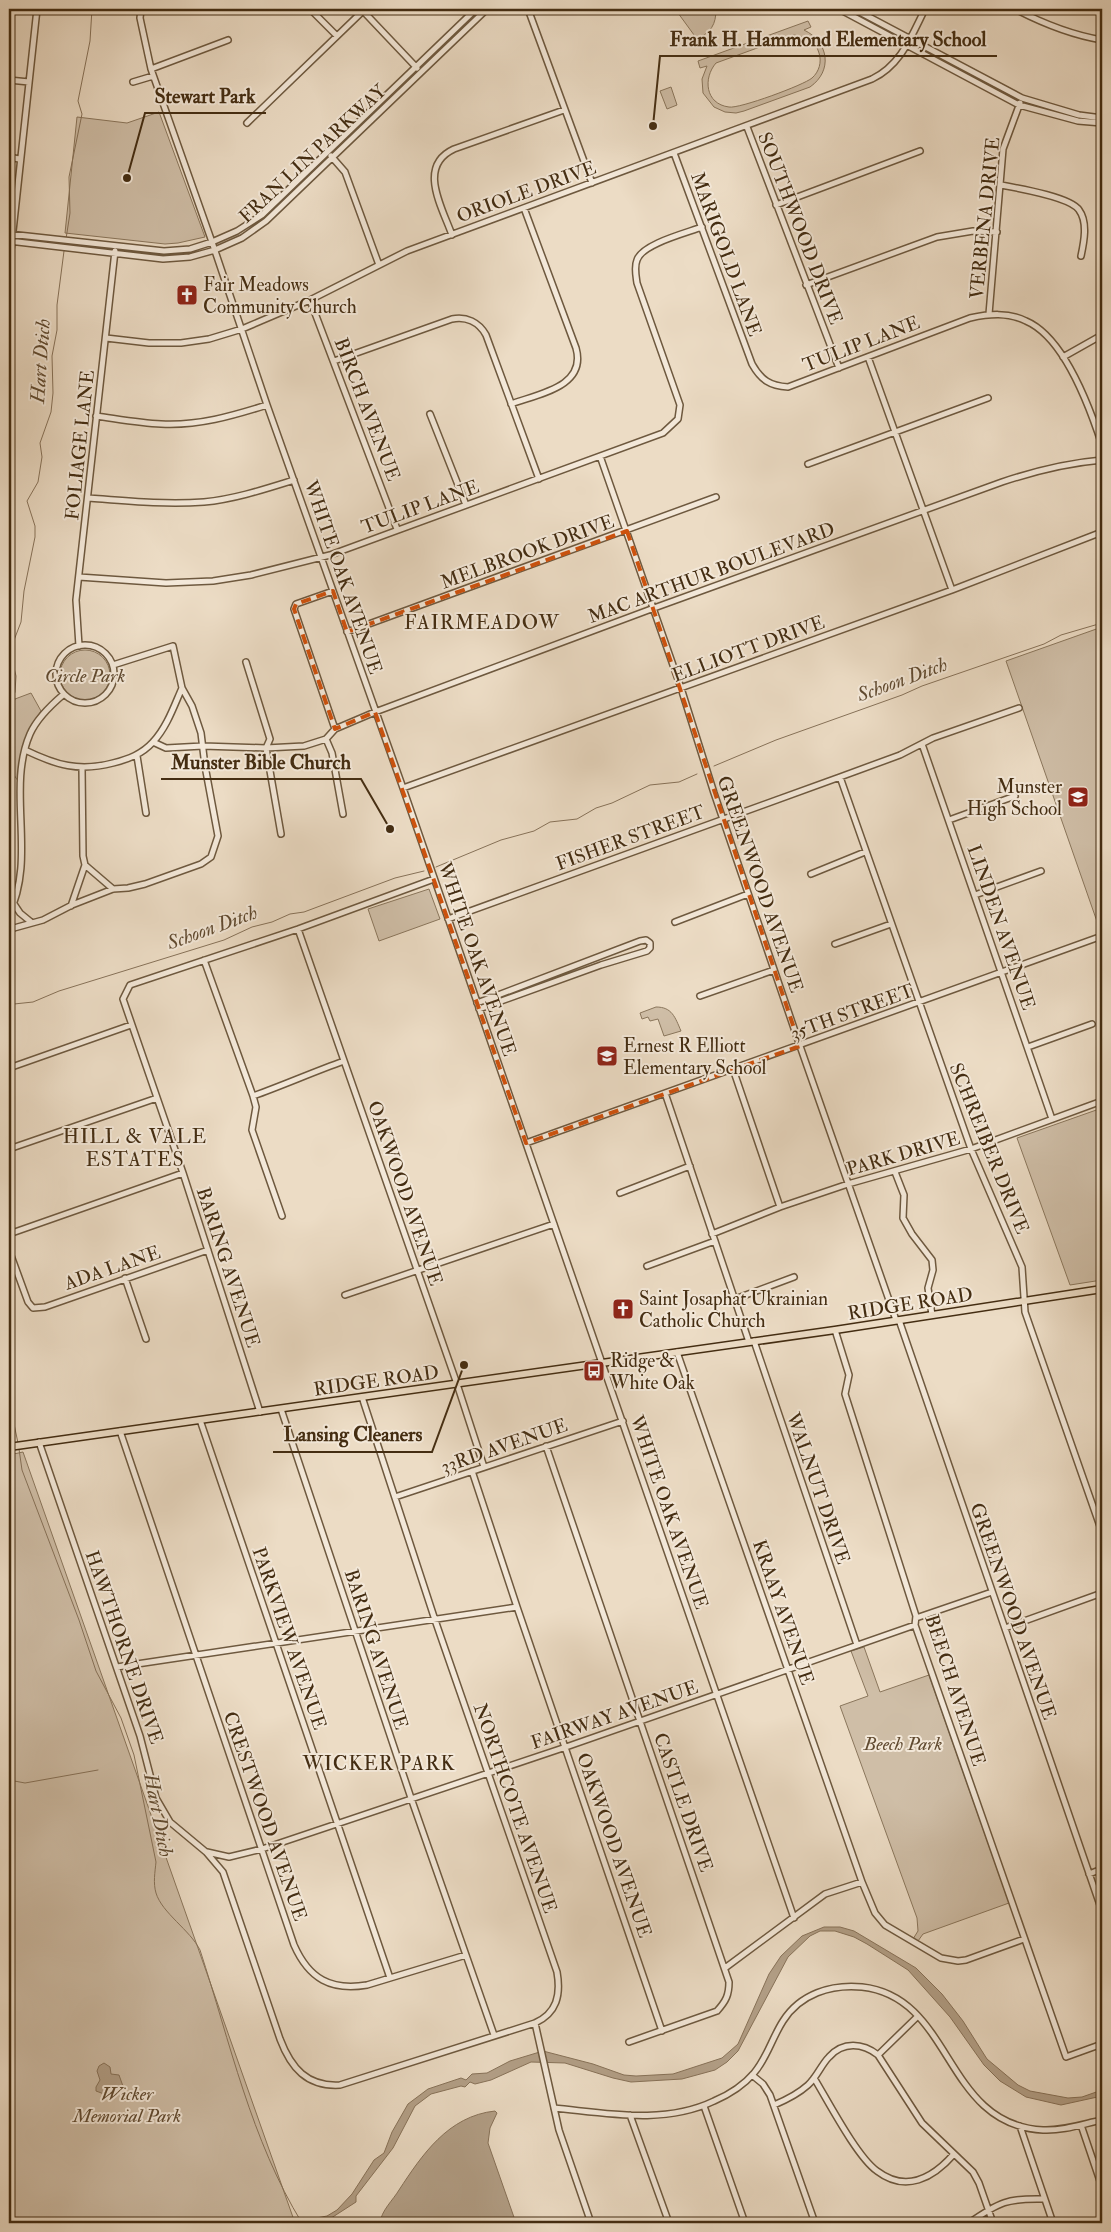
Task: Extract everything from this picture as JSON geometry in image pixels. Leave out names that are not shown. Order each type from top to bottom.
[{"type":"main road","name":"RIDGE ROAD","points":[[9,1446],[835,1330],[1102,1289]]},
{"type":"street","points":[[9,268],[19,158],[37,9]]},
{"type":"street","name":"WHITE OAK AVENUE","points":[[141,9],[140,18],[153,76],[623,1420],[794,1918]]},
{"type":"street","points":[[310,9],[337,36]]},
{"type":"street","name":"FRAN LIN PARKWAY","points":[[11,235],[164,251],[190,249],[237,231],[262,215],[476,9]]},
{"type":"street","name":"FRAN LIN PARKWAY","points":[[10,242],[163,259],[190,257],[215,250],[242,238],[266,222],[487,9]]},
{"type":"street","points":[[528,9],[592,183]]},
{"type":"street","points":[[839,9],[1019,105],[1078,121],[1102,123]]},
{"type":"street","points":[[854,9],[1022,98],[1079,115],[1102,118]]},
{"type":"street","name":"ORIOLE DRIVE","points":[[106,338],[149,343],[181,343],[208,339],[242,330],[310,300],[407,251],[747,126],[884,73],[896,64],[925,9]]},
{"type":"street","points":[[1015,9],[1055,27],[1102,40]]},
{"type":"street","points":[[246,123],[364,10],[421,72]]},
{"type":"street","points":[[151,69],[228,40]]},
{"type":"street","points":[[133,82],[153,76]]},
{"type":"street","points":[[9,80],[29,82]]},
{"type":"street","name":"VERBENA DRIVE","points":[[988,314],[1003,149],[1022,98]]},
{"type":"street","points":[[452,235],[435,186],[434,170],[440,159],[454,149],[564,110]]},
{"type":"street","name":"SOUTHWOOD DRIVE","points":[[747,126],[839,368]]},
{"type":"street","points":[[776,205],[920,151]]},
{"type":"street","points":[[327,152],[345,172],[379,264]]},
{"type":"street","name":"MARIGOLD LANE","points":[[674,153],[752,364]]},
{"type":"street","points":[[9,157],[19,158]]},
{"type":"street","points":[[1001,185],[1031,191],[1072,203],[1079,209],[1083,218],[1084,244],[1081,256]]},
{"type":"street","points":[[511,404],[562,385],[573,376],[578,363],[576,348],[524,208]]},
{"type":"street","name":"TULIP LANE","points":[[79,577],[166,583],[251,575],[330,555],[663,433],[673,425],[680,412],[679,398],[636,283],[637,258],[647,247],[702,227]]},
{"type":"street","points":[[806,285],[937,237],[973,231],[996,232]]},
{"type":"street","name":"FOLIAGE LANE","points":[[79,646],[76,600],[116,246]]},
{"type":"street","name":"BIRCH AVENUE","points":[[310,300],[397,529]]},
{"type":"street","name":"TULIP LANE","points":[[752,364],[759,377],[775,386],[788,387],[970,318],[988,314],[1006,314],[1028,321],[1052,342],[1063,357],[1083,395],[1102,445]]},
{"type":"street","points":[[334,362],[452,319],[467,318],[480,326],[486,334],[539,479]]},
{"type":"street","points":[[1063,357],[1102,335]]},
{"type":"street","points":[[868,357],[952,590]]},
{"type":"street","points":[[808,464],[988,398]]},
{"type":"street","points":[[96,416],[162,424],[194,423],[221,419],[267,406]]},
{"type":"street","points":[[430,414],[466,505]]},
{"type":"street","name":"GREENWOOD AVENUE","points":[[600,456],[654,608],[800,1046],[1005,1628],[1102,1911]]},
{"type":"street","name":"MAC ARTHUR BOULEVARD","points":[[335,729],[374,712],[654,608],[1036,470],[1072,462],[1102,460]]},
{"type":"street","points":[[89,498],[158,502],[204,502],[241,496],[294,480]]},
{"type":"street","name":"MELBROOK DRIVE","points":[[347,632],[716,497]]},
{"type":"street","name":"ELLIOTT DRIVE","points":[[403,788],[952,590],[1102,532]]},
{"type":"street","points":[[153,742],[166,748],[203,746],[266,748],[304,746],[326,739],[335,729],[294,608],[296,604],[333,591]]},
{"type":"street","points":[[79,646],[90,646],[100,649],[108,656],[113,665],[113,681],[106,694],[100,699],[85,703],[77,702],[64,694],[58,684],[57,668],[65,654],[79,646]]},
{"type":"street","points":[[9,932],[31,922],[43,920],[113,889],[145,884],[201,864],[211,857],[218,836],[205,766],[201,732],[192,706],[182,688],[173,646],[113,665]]},
{"type":"street","points":[[246,662],[270,739],[266,748],[281,834]]},
{"type":"street","points":[[25,750],[48,761],[82,768],[101,766],[137,756],[153,742],[171,713],[182,688]]},
{"type":"street","points":[[9,914],[14,904],[22,862],[22,775],[25,750],[30,734],[38,720],[64,694]]},
{"type":"street","name":"FISHER STREET","points":[[448,919],[900,755],[922,744],[1019,708]]},
{"type":"street","points":[[326,739],[332,753],[343,814]]},
{"type":"street","name":"LINDEN AVENUE","points":[[922,744],[1052,1119]]},
{"type":"street","points":[[137,756],[146,813]]},
{"type":"street","points":[[71,906],[85,865],[83,856],[82,768]]},
{"type":"street","name":"SCHREIBER DRIVE","points":[[840,777],[970,1149],[1022,1266],[1023,1301],[1102,1532]]},
{"type":"street","points":[[949,820],[1015,796]]},
{"type":"street","points":[[811,874],[866,852]]},
{"type":"street","points":[[85,865],[113,889]]},
{"type":"street","points":[[975,894],[1041,871]]},
{"type":"street","points":[[282,1216],[252,1130],[256,1107],[253,1096],[204,960],[298,929],[434,879]]},
{"type":"street","points":[[675,922],[748,894]]},
{"type":"street","points":[[14,904],[20,913],[31,922]]},
{"type":"street","points":[[835,944],[891,924]]},
{"type":"street","name":"OAKWOOD AVENUE","points":[[298,929],[457,1384],[484,1467]]},
{"type":"street","name":"35TH STREET","points":[[526,1143],[1102,936]]},
{"type":"street","points":[[477,1003],[640,941],[646,940],[650,943],[650,948],[647,951],[601,965],[480,1010]]},
{"type":"street","name":"BARING AVENUE","points":[[204,960],[130,985],[125,991],[123,999],[183,1173],[260,1412]]},
{"type":"street","points":[[700,996],[774,970]]},
{"type":"street","points":[[1028,1047],[1092,1024]]},
{"type":"street","points":[[9,1068],[131,1025]]},
{"type":"street","points":[[253,1096],[294,1082],[300,1076],[344,1062]]},
{"type":"street","points":[[733,1069],[780,1207]]},
{"type":"street","name":"WALNUT DRIVE","points":[[665,1093],[734,1299],[751,1342],[857,1645]]},
{"type":"street","points":[[9,1149],[158,1098]]},
{"type":"street","name":"PARK DRIVE","points":[[712,1234],[780,1207],[848,1184],[896,1172],[970,1149],[1102,1101]]},
{"type":"street","points":[[620,1193],[690,1166]]},
{"type":"street","points":[[896,1172],[904,1195],[903,1218],[912,1234],[932,1260],[933,1270],[928,1288],[932,1315]]},
{"type":"street","points":[[9,1234],[183,1173]]},
{"type":"street","points":[[345,1294],[554,1224]]},
{"type":"street","points":[[647,1266],[715,1241]]},
{"type":"street","name":"ADA LANE","points":[[9,1250],[28,1302],[33,1308],[45,1307],[208,1250]]},
{"type":"street","points":[[734,1299],[794,1277]]},
{"type":"street","points":[[126,1278],[146,1339]]},
{"type":"street","name":"BEECH AVENUE","points":[[835,1330],[849,1375],[845,1394],[883,1507],[891,1541],[916,1618],[915,1625],[1066,2057],[1102,2044]]},
{"type":"street","name":"KRAAY AVENUE","points":[[677,1352],[862,1882],[879,1920],[941,1958],[958,1961],[966,1960],[1024,1939]]},
{"type":"street","name":"NORTHCOTE AVENUE","points":[[362,1397],[435,1620],[558,1978],[559,1993],[554,2006],[543,2019],[535,2023]]},
{"type":"street","name":"BARING AVENUE","points":[[281,1409],[354,1631],[466,1955]]},
{"type":"street","name":"PARKVIEW AVENUE","points":[[200,1420],[390,1978]]},
{"type":"street","name":"33RD AVENUE","points":[[395,1497],[623,1420]]},
{"type":"street","name":"CRESTWOOD AVENUE","points":[[120,1431],[294,1945],[303,1963],[319,1979],[334,1985],[352,1988],[466,1955]]},
{"type":"street","name":"HAWTHORNE DRIVE","points":[[39,1442],[140,1736],[160,1806],[170,1822],[206,1852],[223,1872],[280,2039],[294,2068],[317,2083],[332,2086],[350,2083],[535,2023]]},
{"type":"street","name":"CASTLE DRIVE","points":[[546,1446],[729,1982],[729,1994],[717,2011],[629,2042]]},
{"type":"street","name":"OAKWOOD AVENUE","points":[[472,1471],[662,2031]]},
{"type":"street","points":[[916,1618],[992,1592]]},
{"type":"street","points":[[1005,1628],[1102,1593]]},
{"type":"street","points":[[117,1668],[517,1607]]},
{"type":"street","name":"FAIRWAY AVENUE","points":[[206,1852],[229,1857],[262,1849],[337,1822],[566,1747],[915,1625]]},
{"type":"street","points":[[1089,1874],[1102,1869]]},
{"type":"street","points":[[725,1968],[825,1894],[862,1882]]},
{"type":"street","points":[[466,1955],[494,2035]]},
{"type":"street","points":[[554,2108],[630,2115],[678,2113],[704,2106],[734,2090],[752,2075],[790,2010],[813,1994],[842,1987],[873,1989],[895,1998],[918,2016],[975,2098],[993,2113],[1020,2126],[1044,2130],[1102,2120]]},
{"type":"street","points":[[878,2055],[918,2016]]},
{"type":"street","points":[[535,2023],[559,2130],[592,2223]]},
{"type":"street","points":[[774,2105],[799,2092],[814,2078],[828,2057],[845,2046],[863,2046],[878,2055],[922,2123],[973,2172],[993,2223]]},
{"type":"street","points":[[752,2075],[763,2084],[774,2105],[815,2223]]},
{"type":"street","points":[[814,2078],[863,2156],[882,2175],[909,2181],[926,2178],[943,2167],[954,2154]]},
{"type":"street","points":[[704,2106],[744,2223]]},
{"type":"street","points":[[630,2115],[668,2223]]},
{"type":"street","points":[[1081,2125],[1102,2186]]},
{"type":"street","points":[[1020,2126],[1053,2223]]},
{"type":"street","points":[[969,2223],[989,2210],[1011,2200],[1044,2199]]},
{"type":"highlighted area","points":[[627,531],[800,1046],[526,1143],[375,712],[335,729],[294,609],[296,604],[333,591],[347,632]]},
{"type":"green space","points":[[679,9],[716,9],[714,24],[706,34],[697,39],[678,13]]},
{"type":"green space","points":[[808,21],[811,27],[804,30],[819,42],[823,49],[825,65],[822,73],[810,87],[736,113],[725,112],[714,107],[703,93],[702,79],[707,66],[700,68],[698,61]],"holes":[[[793,35],[813,42],[818,49],[819,67],[812,78],[771,96],[735,107],[721,105],[711,96],[708,83],[709,76],[716,63]]]},
{"type":"green space","points":[[671,87],[677,105],[667,109],[660,91]]},
{"type":"green space","points":[[159,112],[205,237],[165,244],[65,233],[77,117],[127,123]]},
{"type":"green space","name":"Munster High School","points":[[1102,627],[1102,932],[1101,933],[1006,661]]},
{"type":"green space","name":"Circle Park","points":[[85,650],[95,652],[103,657],[108,665],[110,675],[108,685],[103,693],[95,698],[85,700],[75,698],[67,693],[62,685],[60,675],[62,665],[67,657],[75,652]]},
{"type":"green space","points":[[31,693],[41,711],[24,744],[18,781],[14,775],[9,775],[9,718],[15,699]]},
{"type":"green space","points":[[429,889],[440,919],[379,941],[368,909]]},
{"type":"green space","points":[[656,1007],[669,1011],[675,1017],[681,1031],[664,1036],[658,1019],[650,1021],[648,1017],[642,1019],[640,1013]]},
{"type":"green space","points":[[1102,1108],[1102,1280],[1070,1285],[1017,1138]]},
{"type":"green space","name":"Wicker Memorial Park","points":[[23,1452],[295,2223],[9,2223],[9,1455]]},
{"type":"green space","name":"Beech Park","points":[[864,1647],[880,1692],[929,1675],[1009,1903],[923,1934],[918,1941],[913,1939],[918,1931],[917,1918],[840,1706],[868,1696],[851,1651]]},
{"type":"shaded area","points":[[824,1927],[840,1927],[854,1931],[916,1968],[942,1994],[963,2021],[987,2059],[1018,2085],[1030,2091],[1068,2098],[1082,2097],[1102,2090],[1102,2096],[1061,2105],[1026,2097],[1000,2081],[984,2065],[950,2017],[908,1970],[854,1937],[835,1931],[820,1931],[810,1936],[788,1957],[738,2051],[715,2070],[682,2079],[631,2082],[565,2063],[531,2062],[491,2080],[475,2084],[470,2082],[465,2087],[461,2086],[431,2094],[415,2106],[393,2148],[356,2196],[356,2202],[325,2222],[297,2223],[327,2216],[337,2210],[352,2194],[374,2160],[384,2153],[392,2132],[408,2104],[428,2089],[461,2078],[466,2080],[472,2074],[487,2073],[510,2061],[543,2051],[593,2064],[624,2075],[636,2076],[673,2074],[722,2058],[738,2044],[769,1974],[781,1956],[802,1936]]},
{"type":"shaded area","points":[[104,2063],[110,2067],[111,2074],[119,2075],[124,2089],[122,2093],[113,2087],[104,2094],[96,2091],[100,2080],[97,2071],[99,2066]]},
{"type":"shaded area","points":[[495,2111],[497,2113],[490,2128],[488,2143],[516,2223],[380,2223],[388,2206],[417,2164],[438,2139],[463,2121],[478,2114]]},
{"type":"waterway","name":"Hart Dtich","points":[[66,239],[70,213],[69,177],[82,114],[78,101],[90,41],[92,9]]},
{"type":"waterway","name":"Hart Dtich","points":[[9,709],[15,692],[16,676],[11,648],[21,622],[24,591],[35,537],[35,526],[27,501],[38,482],[42,457],[40,443],[51,412],[53,393],[52,356],[57,330],[57,305],[64,251]]},
{"type":"waterway","name":"Schoon Ditch","points":[[714,766],[776,740],[902,695],[922,686],[1044,644],[1061,635],[1102,623]]},
{"type":"waterway","name":"Schoon Ditch","points":[[436,867],[501,840],[534,831],[550,822],[577,819],[596,808],[612,803],[650,785],[679,782],[697,774]]},
{"type":"waterway","name":"Schoon Ditch","points":[[9,1008],[14,1004],[33,1002],[59,991],[224,940],[252,927],[272,922],[290,914],[304,912],[395,878],[424,871]]},
{"type":"waterway","name":"Hart Dtich","points":[[9,1400],[18,1443]]},
{"type":"waterway","name":"Hart Dtich","points":[[19,1449],[22,1470],[79,1620],[96,1671],[121,1718],[134,1755],[156,1862],[154,1881],[156,1893],[164,1908],[190,1935],[200,1950],[255,2124],[284,2191],[302,2223]]},
{"type":"waterway","points":[[9,1780],[25,1783],[98,1770]]},
{"type":"place","name":"Frank H. Hammond Elementary School","points":[[653,126]]},
{"type":"place","name":"Stewart Park","points":[[127,178]]},
{"type":"place","name":"Fair Meadows Community Church","points":[[187,295]]},
{"type":"place","name":"Munster High School","points":[[1078,797]]},
{"type":"place","name":"Munster Bible Church","points":[[390,829]]},
{"type":"place","name":"Ernest R Elliott Elementary School","points":[[607,1056]]},
{"type":"place","name":"Saint Josaphat Ukrainian Catholic Church","points":[[623,1309]]},
{"type":"place","name":"Lansing Cleaners","points":[[464,1365]]},
{"type":"place","name":"Ridge & White Oak","points":[[594,1371]]},
{"type":"district","name":"FAIRMEADOW","points":[[482,622]]},
{"type":"district","name":"HILL & VALE ESTATES","points":[[135,1148]]},
{"type":"district","name":"WICKER PARK","points":[[379,1763]]}]
